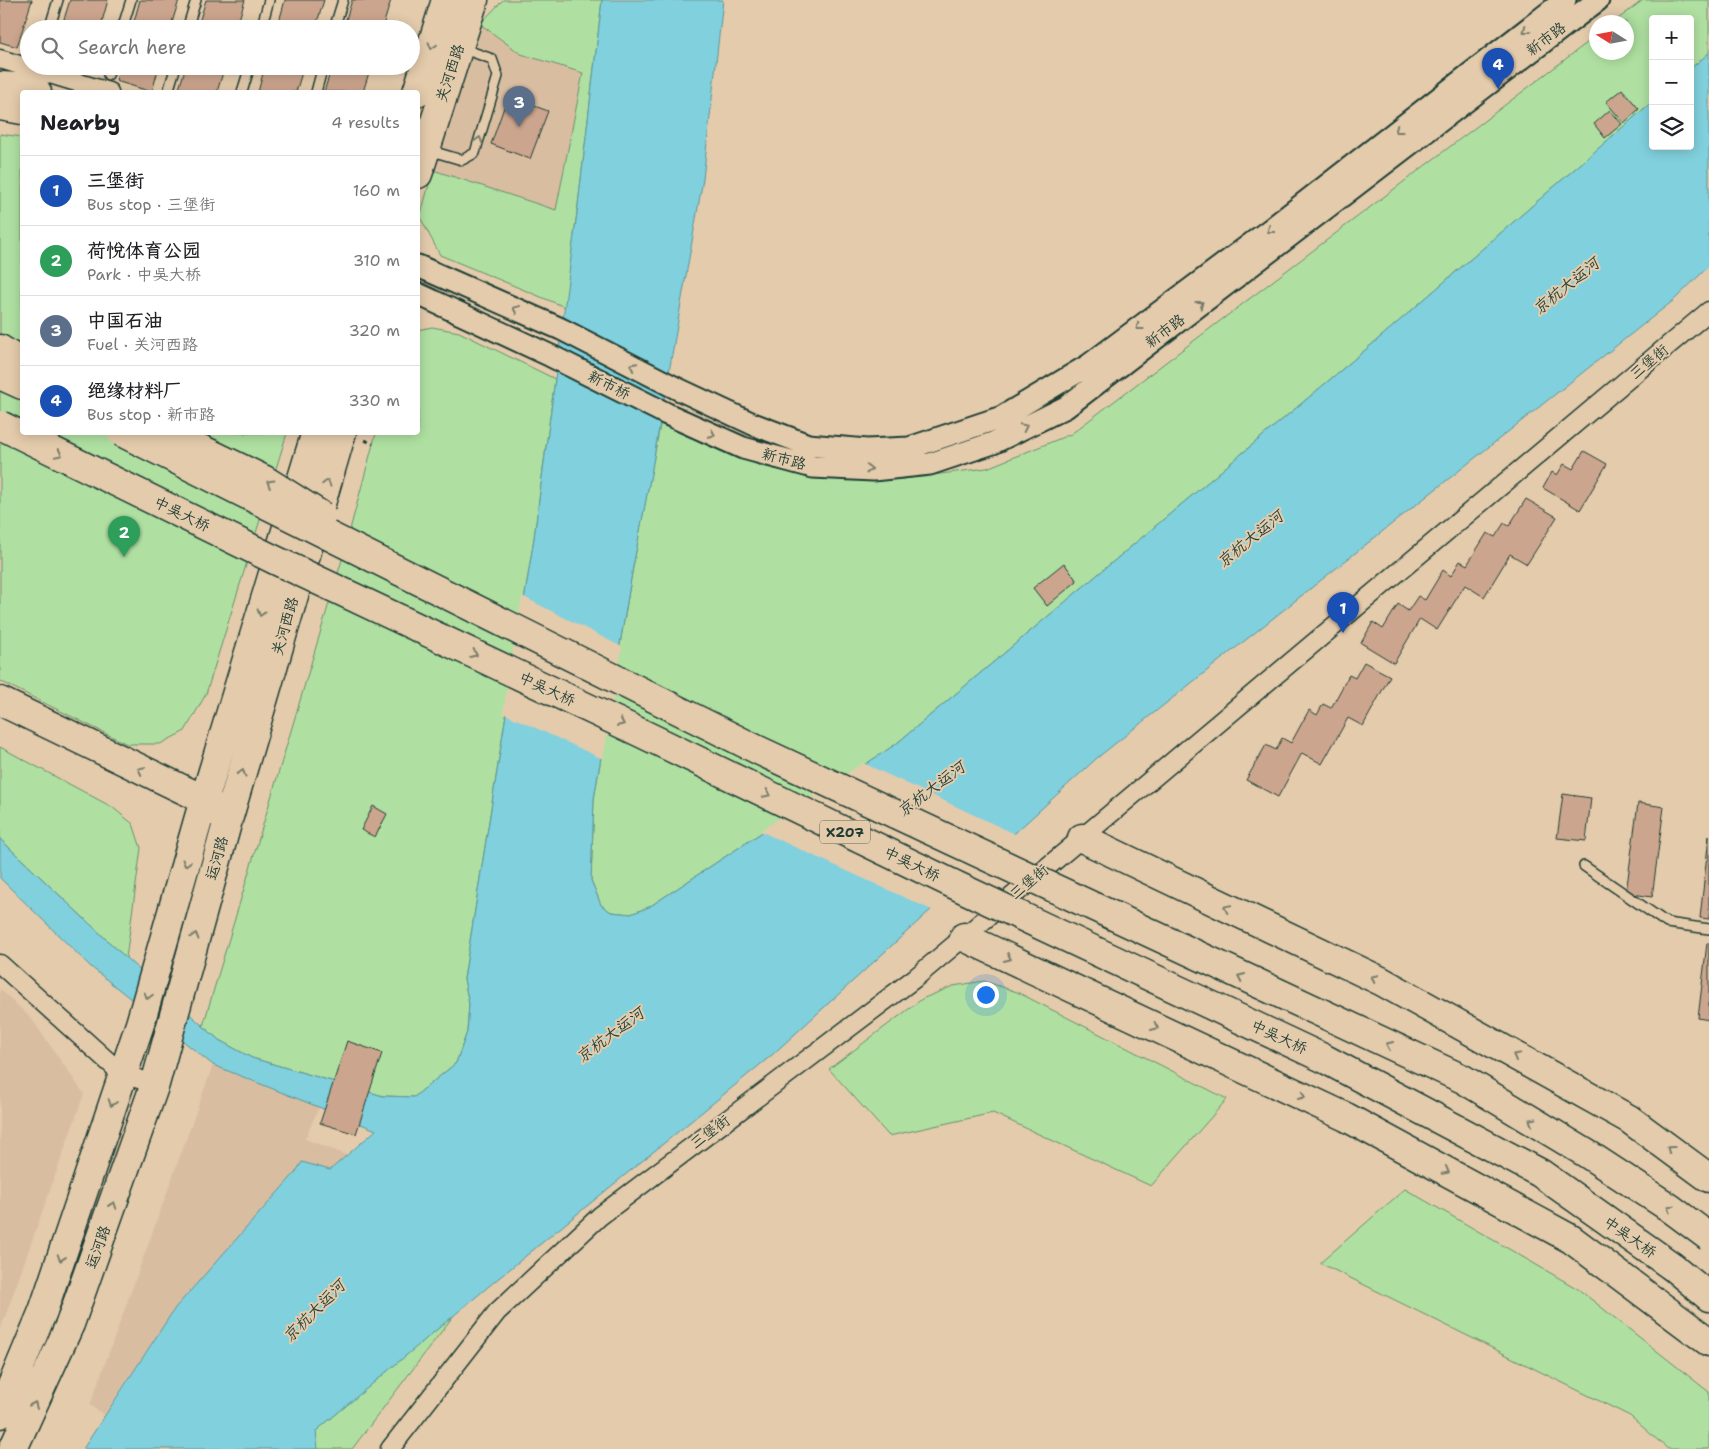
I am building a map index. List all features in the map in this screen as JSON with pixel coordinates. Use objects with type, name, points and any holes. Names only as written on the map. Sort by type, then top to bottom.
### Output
[{"type":"main road","name":"关河西路","points":[[421,162],[459,47],[468,3]]},
{"type":"main road","name":"关河西路","points":[[418,90],[468,3]]},
{"type":"main road","points":[[0,86],[29,90]]},
{"type":"main road","points":[[0,106],[20,110]]},
{"type":"main road","points":[[0,349],[20,362]]},
{"type":"main road","points":[[0,374],[20,384]]},
{"type":"main road","name":"中吴大桥","points":[[0,425],[20,435]]},
{"type":"main road","name":"中吴大桥","points":[[20,435],[275,560],[632,729],[971,893],[1323,1058],[1540,1173],[1673,1267],[1709,1297]]},
{"type":"main road","name":"X207","points":[[127,435],[758,750],[1463,1079],[1590,1155],[1670,1208],[1709,1237]]},
{"type":"main road","points":[[172,435],[265,480],[459,602]]},
{"type":"main road","name":"关河西路","points":[[202,808],[315,435]]},
{"type":"main road","name":"关河西路","points":[[228,820],[341,435]]},
{"type":"main road","points":[[0,446],[89,490],[323,597],[440,638]]},
{"type":"main road","points":[[0,701],[202,808]]},
{"type":"main road","points":[[0,722],[228,820]]},
{"type":"main road","name":"运河路","points":[[0,1414],[43,1311],[140,1024],[202,808]]},
{"type":"main road","name":"运河路","points":[[13,1449],[70,1324],[155,1084],[228,820]]},
{"type":"main road","points":[[1082,838],[1381,981],[1628,1119],[1709,1178]]},
{"type":"main road","points":[[964,937],[1346,1117],[1571,1239],[1709,1342]]},
{"type":"street","name":"新市路","points":[[676,388],[753,424],[808,445],[867,450],[909,448],[1002,417],[1088,365],[1271,229],[1564,0]]},
{"type":"street","name":"新市路","points":[[667,414],[743,448],[813,467],[873,470],[930,464],[993,443],[1066,407],[1598,0]]},
{"type":"street","points":[[0,59],[20,62]]},
{"type":"street","points":[[92,75],[109,78]]},
{"type":"street","name":"新市桥","points":[[420,267],[560,329],[676,388]]},
{"type":"street","name":"新市桥","points":[[420,295],[551,356],[667,414]]},
{"type":"street","name":"三堡街","points":[[394,1447],[497,1312],[600,1216],[915,978],[1709,311]]},
{"type":"street","points":[[0,964],[122,1074],[155,1084]]},
{"type":"lane","points":[[52,20],[58,0]]},
{"type":"lane","points":[[125,20],[131,0]]},
{"type":"lane","points":[[190,20],[196,0]]},
{"type":"lane","points":[[264,20],[270,0]]},
{"type":"lane","points":[[337,20],[343,0]]},
{"type":"lane","points":[[421,162],[462,160],[475,153],[498,76],[492,59],[459,47]]},
{"type":"lane","points":[[169,90],[173,75]]},
{"type":"lane","points":[[243,90],[247,75]]},
{"type":"lane","points":[[317,90],[321,75]]},
{"type":"lane","points":[[1584,866],[1667,923],[1709,929]]},
{"type":"path","points":[[366,435],[364,442],[373,444]]},
{"type":"shaded area","points":[[480,24],[521,54],[583,73],[556,211],[433,170]]},
{"type":"shaded area","points":[[0,989],[31,1018],[84,1094],[0,1331]]},
{"type":"shaded area","points":[[213,1065],[319,1107],[305,1139],[347,1155],[330,1171],[302,1162],[296,1173],[175,1308],[104,1415],[90,1405]]},
{"type":"green space","points":[[503,0],[602,0],[565,307],[440,255],[420,217],[433,170],[556,210],[583,73],[521,54],[480,24]]},
{"type":"green space","points":[[1643,0],[1709,0],[1709,53],[1694,66],[1694,15],[1649,15],[1649,104],[1383,335],[896,744],[649,907],[631,914],[611,912],[601,905],[591,880],[594,799],[633,567],[661,420],[760,466],[819,478],[902,479],[987,468],[1071,434],[1589,41],[1589,60],[1634,60],[1634,15],[1623,15]]},
{"type":"green space","points":[[0,134],[20,137],[20,435],[286,435],[206,694],[185,731],[160,744],[127,744],[0,681]]},
{"type":"green space","points":[[432,327],[459,332],[555,379],[534,538],[464,979],[469,1004],[467,1032],[456,1063],[414,1097],[383,1096],[252,1058],[219,1040],[203,1026],[341,563],[375,435],[420,435],[420,330]]},
{"type":"green space","points":[[0,747],[112,807],[133,824],[141,848],[126,958],[0,839]]},
{"type":"green space","points":[[984,981],[1017,992],[1227,1099],[1151,1186],[993,1113],[889,1136],[829,1069],[922,999],[953,986]]},
{"type":"green space","points":[[1405,1189],[1578,1289],[1709,1392],[1709,1449],[1668,1449],[1630,1416],[1320,1263]]},
{"type":"green space","points":[[454,1315],[352,1449],[301,1449],[316,1431]]},
{"type":"water","name":"京杭大运河","points":[[602,0],[723,0],[703,179],[633,567],[594,799],[591,880],[601,905],[611,912],[631,914],[649,907],[896,744],[1383,335],[1649,104],[1649,150],[1694,150],[1694,66],[1709,53],[1709,266],[1674,300],[1097,758],[772,1055],[489,1286],[316,1431],[318,1449],[83,1449],[175,1308],[295,1173],[302,1162],[330,1170],[376,1130],[213,1065],[91,967],[0,878],[0,839],[126,958],[219,1040],[252,1058],[383,1096],[414,1097],[456,1063],[467,1032],[469,1004],[464,979],[534,538],[578,205]]},
{"type":"pier","points":[[522,596],[622,647],[603,759],[503,713]]},
{"type":"pier","points":[[863,763],[1017,835],[934,911],[760,831]]},
{"type":"building","points":[[0,0],[32,0],[26,20],[20,20],[20,38],[17,47],[0,42]]},
{"type":"building","points":[[70,0],[108,0],[102,20],[64,20]]},
{"type":"building","points":[[140,0],[179,0],[173,20],[134,20]]},
{"type":"building","points":[[206,0],[245,0],[239,20],[200,20]]},
{"type":"building","points":[[285,0],[324,0],[318,20],[279,20]]},
{"type":"building","points":[[352,0],[391,0],[385,20],[346,20]]},
{"type":"building","points":[[118,75],[157,75],[153,90],[145,90],[116,81]]},
{"type":"building","points":[[183,75],[222,75],[218,90],[179,90]]},
{"type":"building","points":[[263,75],[301,75],[297,90],[259,90]]},
{"type":"building","points":[[329,75],[368,75],[364,90],[325,90]]},
{"type":"building","points":[[1622,89],[1639,109],[1624,123],[1606,102]]},
{"type":"building","points":[[508,96],[548,111],[530,159],[491,144]]},
{"type":"building","points":[[1610,110],[1622,124],[1605,138],[1594,124]]},
{"type":"building","points":[[1584,451],[1607,464],[1580,510],[1543,488],[1552,472],[1557,475],[1564,464],[1573,469]]},
{"type":"building","points":[[1526,499],[1557,517],[1527,564],[1510,554],[1484,597],[1465,585],[1437,630],[1420,619],[1394,663],[1361,643],[1373,622],[1383,629],[1398,604],[1408,611],[1418,596],[1425,600],[1443,570],[1451,576],[1460,561],[1467,565],[1487,533],[1495,537],[1504,523],[1509,526]]},
{"type":"building","points":[[1064,563],[1077,581],[1047,606],[1033,588]]},
{"type":"building","points":[[1364,662],[1390,676],[1363,726],[1348,718],[1322,764],[1302,753],[1278,797],[1246,780],[1266,745],[1276,750],[1282,738],[1291,743],[1309,710],[1317,715],[1323,704],[1331,708],[1349,675],[1355,678]]},
{"type":"building","points":[[1563,794],[1591,798],[1586,841],[1557,838]]},
{"type":"building","points":[[1638,803],[1664,807],[1652,897],[1626,893]]},
{"type":"building","points":[[373,806],[387,814],[375,837],[361,830]]},
{"type":"building","points":[[1709,836],[1709,919],[1700,918]]},
{"type":"building","points":[[1707,943],[1709,943],[1709,1020],[1698,1018]]},
{"type":"building","points":[[347,1041],[382,1053],[356,1134],[320,1123]]},
{"type":"place","name":"绝缘材料厂","points":[[1498,89]]},
{"type":"place","name":"中国石油","points":[[519,127]]},
{"type":"place","name":"荷悦体育公园","points":[[124,557]]},
{"type":"place","name":"三堡街","points":[[1343,633]]}]
